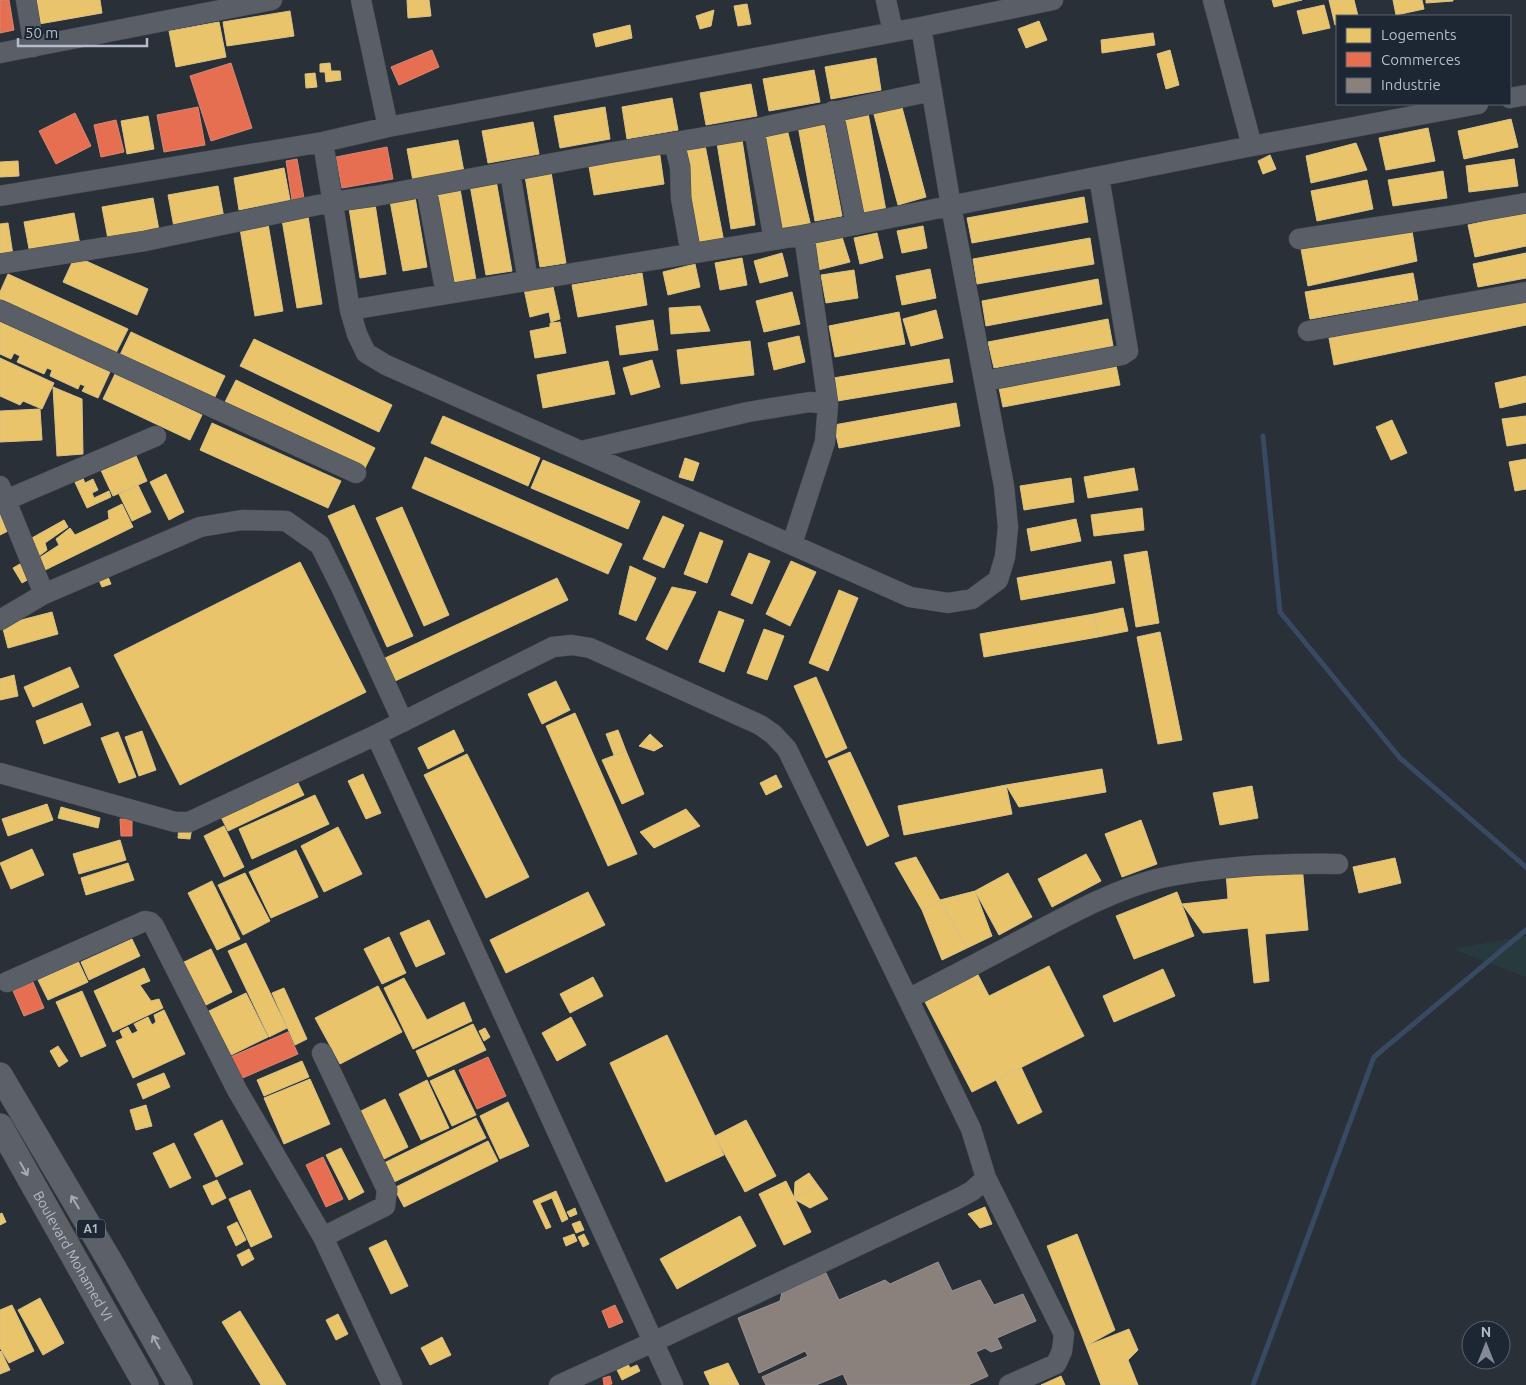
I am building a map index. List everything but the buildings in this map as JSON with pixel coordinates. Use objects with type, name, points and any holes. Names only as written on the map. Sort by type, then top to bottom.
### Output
[{"type":"main road","name":"Boulevard Mohamed VI","points":[[0,1075],[116,1271],[180,1385]]},
{"type":"main road","name":"Boulevard Mohamed VI","points":[[0,1126],[146,1385]]},
{"type":"street","points":[[26,0],[34,47]]},
{"type":"street","points":[[0,53],[34,47],[186,8],[272,0]]},
{"type":"street","points":[[361,0],[388,127]]},
{"type":"street","points":[[886,0],[893,32]]},
{"type":"street","points":[[0,196],[323,142],[388,127],[1053,0]]},
{"type":"street","points":[[1213,0],[1252,146]]},
{"type":"street","points":[[323,142],[350,310],[357,334],[366,353],[386,365],[910,597],[948,603],[972,599],[998,580],[1005,557],[1008,527],[1004,486],[951,206],[921,26]]},
{"type":"street","points":[[0,264],[145,242],[332,202],[754,129],[932,91]]},
{"type":"street","points":[[1511,98],[1526,95]]},
{"type":"street","points":[[350,310],[804,235],[1252,146],[1473,105]]},
{"type":"street","points":[[833,111],[856,225]]},
{"type":"street","points":[[754,129],[774,240]]},
{"type":"street","points":[[674,142],[680,167],[681,198],[691,254]]},
{"type":"street","points":[[510,172],[528,280]]},
{"type":"street","points":[[985,381],[1122,355],[1128,351],[1099,177]]},
{"type":"street","points":[[426,187],[446,294]]},
{"type":"street","points":[[1299,239],[1526,203]]},
{"type":"street","points":[[792,544],[825,442],[828,404],[804,235]]},
{"type":"street","points":[[1308,331],[1526,292]]},
{"type":"street","points":[[0,310],[356,473]]},
{"type":"street","points":[[582,451],[748,412],[810,402],[828,404]]},
{"type":"street","points":[[44,594],[3,493],[156,436]]},
{"type":"street","points":[[0,620],[44,594],[200,526],[242,520],[286,521],[320,545],[403,722]]},
{"type":"street","points":[[0,773],[175,822],[189,822],[376,735],[553,647],[572,645],[590,648],[760,725],[773,734],[787,749],[971,1129],[986,1178],[1064,1334],[1062,1351],[1056,1364],[1009,1385]]},
{"type":"street","points":[[376,735],[673,1385]]},
{"type":"street","points":[[908,999],[1078,910],[1109,896],[1156,880],[1199,871],[1241,867],[1305,863],[1338,864]]},
{"type":"street","points":[[7,982],[145,921],[150,922],[154,926],[237,1090],[323,1237],[392,1385]]},
{"type":"street","points":[[322,1052],[387,1190],[385,1206],[323,1237]]},
{"type":"street","points":[[559,1385],[972,1191],[986,1178]]},
{"type":"green space","points":[[1526,936],[1526,977],[1452,949]]},
{"type":"waterway","points":[[1263,436],[1280,612],[1400,758],[1526,867]]},
{"type":"waterway","points":[[1253,1385],[1374,1057],[1526,930]]}]
